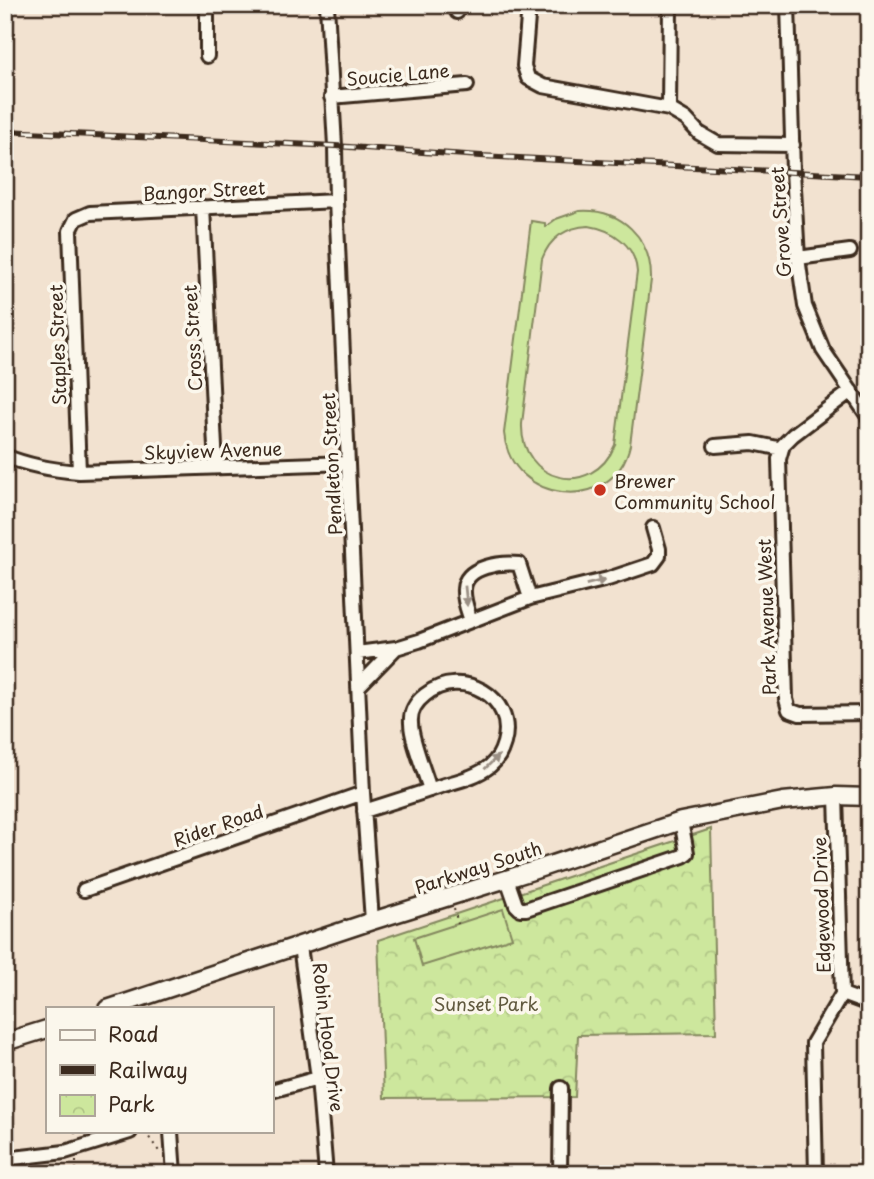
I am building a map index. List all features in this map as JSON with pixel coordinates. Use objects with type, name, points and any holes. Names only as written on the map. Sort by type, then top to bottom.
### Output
[{"type":"main road","name":"Parkway South","points":[[113,1007],[681,821],[783,801],[836,796],[869,797]]},
{"type":"main road","points":[[5,1042],[46,1029]]},
{"type":"street","points":[[207,5],[207,56]]},
{"type":"street","name":"Pendleton Street","points":[[327,5],[356,653],[372,921]]},
{"type":"street","points":[[529,5],[524,66],[528,78],[543,86],[669,109],[718,144],[793,145]]},
{"type":"street","points":[[669,109],[670,5]]},
{"type":"street","name":"Grove Street","points":[[788,5],[798,258],[805,306],[823,350],[869,418]]},
{"type":"street","name":"Soucie Lane","points":[[331,97],[467,85]]},
{"type":"street","name":"Bangor Street","points":[[76,219],[90,213],[336,201]]},
{"type":"street","name":"Cross Street","points":[[203,207],[216,467]]},
{"type":"street","name":"Staples Street","points":[[76,219],[70,231],[79,471]]},
{"type":"street","points":[[798,258],[850,251]]},
{"type":"street","points":[[715,446],[753,443],[782,449],[793,435],[851,391]]},
{"type":"street","name":"Park Avenue West","points":[[782,449],[779,459],[786,699],[789,710],[800,714],[869,713]]},
{"type":"street","name":"Skyview Avenue","points":[[5,456],[59,471],[348,463]]},
{"type":"street","points":[[356,653],[396,648],[530,598],[608,579],[653,564],[659,556],[653,528]]},
{"type":"street","points":[[471,621],[464,590],[467,578],[490,566],[519,564],[530,598]]},
{"type":"street","points":[[358,687],[396,648]]},
{"type":"street","points":[[364,811],[430,790],[476,774],[499,757],[507,732],[506,724],[497,705],[482,690],[456,683],[438,687],[419,700],[412,710],[412,732],[430,790]]},
{"type":"street","name":"Rider Road","points":[[84,890],[363,793]]},
{"type":"street","name":"Edgewood Drive","points":[[816,1174],[813,1043],[842,994],[836,796]]},
{"type":"street","points":[[508,879],[516,905],[520,909],[526,909],[683,856],[687,853],[687,846],[681,821]]},
{"type":"street","name":"Robin Hood Drive","points":[[300,946],[318,1078],[326,1174]]},
{"type":"street","points":[[842,994],[869,1004]]},
{"type":"street","points":[[273,1090],[318,1078]]},
{"type":"street","points":[[555,1174],[560,1174],[561,1088]]},
{"type":"street","points":[[5,1159],[65,1152],[124,1134]]},
{"type":"street","points":[[171,1134],[174,1174]]},
{"type":"path","points":[[453,908],[458,924]]},
{"type":"green space","points":[[579,211],[594,211],[621,220],[640,239],[650,265],[651,280],[630,445],[620,468],[604,483],[585,491],[563,492],[542,487],[524,475],[510,457],[504,433],[531,221],[545,223],[545,227],[556,219]],"holes":[[[589,226],[622,240],[632,254],[637,272],[615,445],[604,462],[590,473],[575,478],[559,477],[544,471],[532,459],[524,444],[522,424],[542,259],[549,245],[566,231]]]},
{"type":"green space","name":"Sunset Park","points":[[711,829],[716,1033],[578,1035],[575,1097],[384,1098],[378,940]]},
{"type":"green space","points":[[503,909],[512,938],[422,966],[414,938]]},
{"type":"railway","points":[[5,131],[335,146],[869,176]]},
{"type":"place","name":"Brewer Community School","points":[[600,490]]}]
